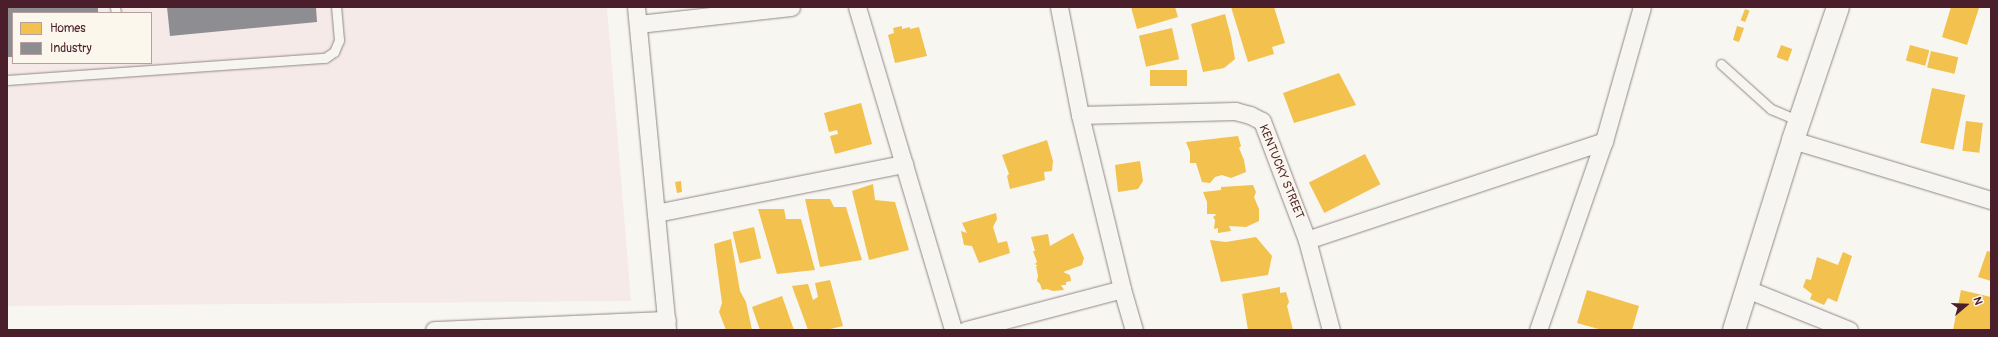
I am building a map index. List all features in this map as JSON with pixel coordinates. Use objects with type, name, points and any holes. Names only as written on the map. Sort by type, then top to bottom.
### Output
[{"type":"street","points":[[434,330],[667,325],[636,7]]},
{"type":"street","points":[[638,24],[752,9],[791,7]]},
{"type":"street","points":[[857,7],[953,330]]},
{"type":"street","points":[[1059,7],[1080,115],[1122,289],[1134,330]]},
{"type":"street","points":[[1538,330],[1604,141],[1642,7]]},
{"type":"street","points":[[1734,330],[1796,130],[1838,7]]},
{"type":"street","name":"KENTUCKY STREET","points":[[1080,115],[1236,111],[1250,115],[1262,121],[1307,240],[1331,330]]},
{"type":"street","points":[[1796,130],[1991,200]]},
{"type":"street","points":[[1307,240],[1604,141]]},
{"type":"street","points":[[656,213],[904,164]]},
{"type":"street","points":[[966,330],[1122,289]]},
{"type":"street","points":[[1747,289],[1849,330]]},
{"type":"lane","points":[[7,80],[120,67],[325,58],[334,52],[339,40],[336,7]]},
{"type":"lane","points":[[1721,64],[1796,130]]},
{"type":"shaded area","points":[[7,7],[607,7],[631,301],[7,306]]},
{"type":"building: Homes","points":[[1131,7],[1175,7],[1178,17],[1137,29]]},
{"type":"building: Homes","points":[[1231,7],[1274,7],[1285,43],[1272,47],[1274,54],[1248,62]]},
{"type":"building: Homes","points":[[1951,7],[1979,8],[1967,45],[1942,37]]},
{"type":"building: Homes","points":[[1745,9],[1750,11],[1745,22],[1741,20]]},
{"type":"building: Homes","points":[[1225,14],[1235,59],[1224,68],[1203,72],[1191,24]]},
{"type":"building: Homes","points":[[902,26],[902,29],[919,27],[927,56],[895,63],[888,35],[894,33],[893,28]]},
{"type":"building: Homes","points":[[1737,26],[1744,28],[1739,42],[1733,40]]},
{"type":"building: Homes","points":[[1172,28],[1179,59],[1146,67],[1139,36]]},
{"type":"building: Homes","points":[[1781,45],[1792,49],[1788,61],[1777,57]]},
{"type":"building: Homes","points":[[1910,45],[1929,50],[1925,66],[1906,60]]},
{"type":"building: Homes","points":[[1931,51],[1958,57],[1954,74],[1927,68]]},
{"type":"building: Homes","points":[[1150,70],[1187,70],[1187,86],[1150,86]]},
{"type":"building: Homes","points":[[1339,73],[1356,105],[1294,123],[1283,93]]},
{"type":"building: Homes","points":[[1932,88],[1965,95],[1954,150],[1920,143]]},
{"type":"building: Homes","points":[[861,103],[872,144],[835,154],[830,136],[838,134],[837,130],[829,132],[824,113]]},
{"type":"building: Homes","points":[[1966,121],[1983,123],[1979,153],[1962,151]]},
{"type":"building: Homes","points":[[1238,136],[1241,146],[1239,148],[1244,160],[1246,172],[1231,178],[1222,175],[1215,177],[1210,183],[1202,182],[1196,163],[1190,163],[1190,152],[1186,142]]},
{"type":"building: Homes","points":[[1047,140],[1053,161],[1052,171],[1044,172],[1045,180],[1010,189],[1007,176],[1009,174],[1002,155]]},
{"type":"building: Homes","points":[[1365,154],[1380,184],[1324,213],[1309,183]]},
{"type":"building: Homes","points":[[1140,161],[1143,181],[1138,189],[1118,192],[1115,165]]},
{"type":"building: Homes","points":[[681,181],[682,192],[677,193],[675,182]]},
{"type":"building: Homes","points":[[873,184],[875,200],[895,202],[909,250],[869,260],[852,191]]},
{"type":"building: Homes","points":[[1253,185],[1256,192],[1254,197],[1259,209],[1259,221],[1246,227],[1229,226],[1231,231],[1218,233],[1218,228],[1214,229],[1215,220],[1213,217],[1216,215],[1207,214],[1207,202],[1203,192],[1221,190],[1221,187]]},
{"type":"building: Homes","points":[[805,199],[830,199],[834,207],[846,207],[862,260],[820,267]]},
{"type":"building: Homes","points":[[758,209],[784,209],[786,219],[801,219],[815,270],[777,274]]},
{"type":"building: Homes","points":[[996,213],[997,219],[993,227],[998,243],[1007,241],[1010,253],[979,263],[972,246],[964,245],[961,231],[967,233],[962,223]]},
{"type":"building: Homes","points":[[754,227],[761,258],[740,263],[733,232]]},
{"type":"building: Homes","points":[[1073,233],[1084,258],[1082,265],[1063,272],[1070,275],[1071,281],[1066,282],[1066,285],[1061,285],[1064,290],[1042,290],[1037,281],[1038,276],[1036,266],[1038,266],[1035,264],[1037,262],[1033,251],[1035,251],[1031,237],[1048,234],[1050,246]]},
{"type":"building: Homes","points":[[1256,237],[1272,256],[1268,275],[1221,282],[1210,240],[1226,242]]},
{"type":"building: Homes","points":[[731,239],[740,291],[746,302],[752,330],[726,330],[719,312],[722,303],[714,244]]},
{"type":"building: Homes","points":[[1987,251],[1991,252],[1991,281],[1978,277]]},
{"type":"building: Homes","points":[[1843,252],[1852,256],[1837,302],[1828,298],[1824,305],[1810,299],[1812,294],[1803,287],[1806,279],[1811,280],[1817,257],[1838,265]]},
{"type":"building: Homes","points":[[830,280],[843,326],[826,330],[808,330],[792,286],[808,284],[813,300],[818,297],[815,283]]},
{"type":"building: Homes","points":[[1280,287],[1280,293],[1286,292],[1289,302],[1287,306],[1293,330],[1248,330],[1242,294]]},
{"type":"building: Homes","points":[[1587,290],[1639,306],[1632,330],[1602,330],[1577,323]]},
{"type":"building: Homes","points":[[1961,290],[1991,297],[1991,330],[1953,330]]},
{"type":"building: Homes","points":[[782,296],[794,330],[760,330],[752,307]]},
{"type":"building: Industry","points":[[7,7],[98,7],[98,12],[12,12],[12,57],[7,57]]},
{"type":"building: Industry","points":[[167,7],[316,7],[317,22],[170,36]]}]
